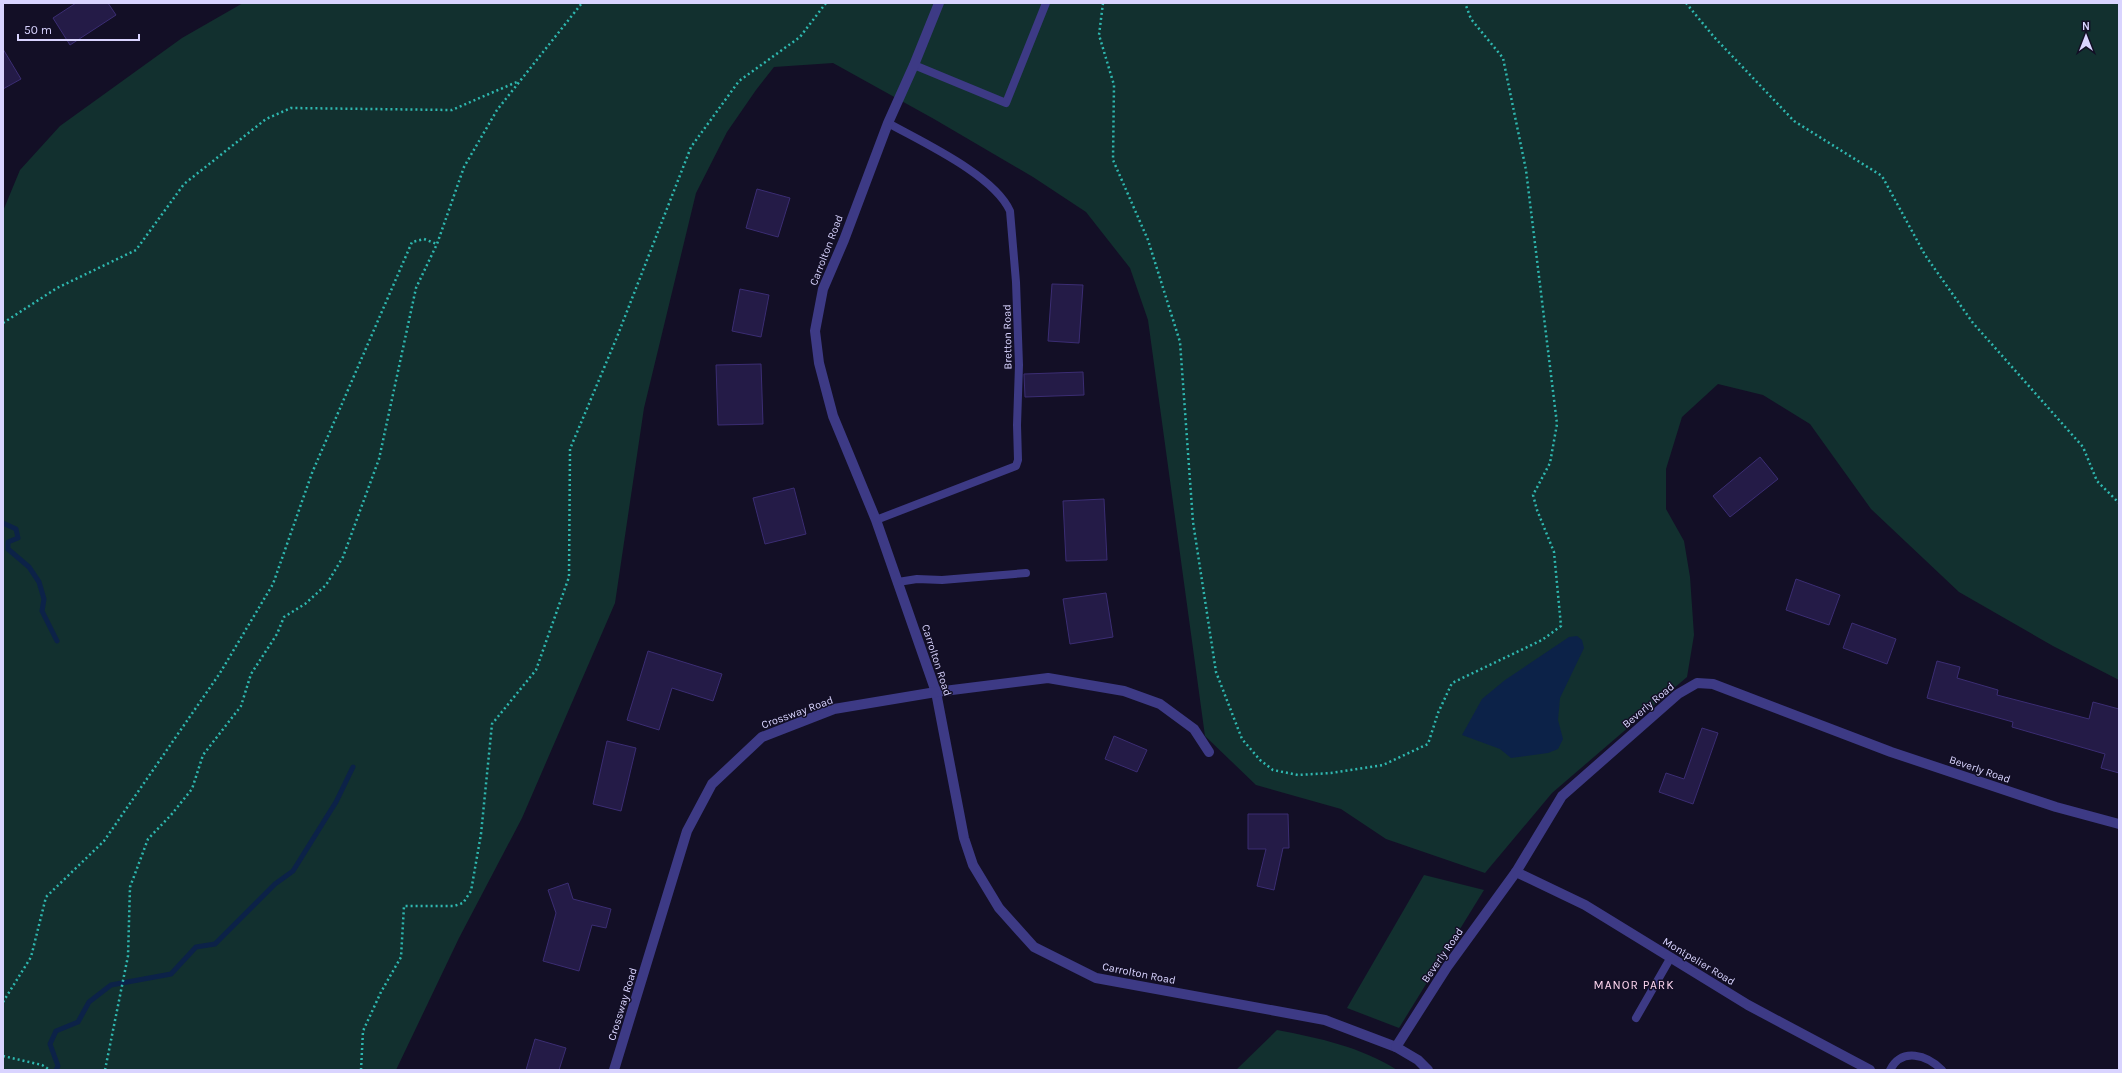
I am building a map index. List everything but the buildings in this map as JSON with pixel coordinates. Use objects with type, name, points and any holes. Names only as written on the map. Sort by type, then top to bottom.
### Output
[{"type":"street","name":"Carrolton Road","points":[[939,3],[914,65],[888,123],[844,240],[823,290],[815,332],[819,363],[833,416],[876,520],[936,692],[964,838],[973,865],[999,908],[1034,947],[1096,978],[1326,1020],[1396,1047],[1418,1060],[1428,1070]]},
{"type":"street","name":"Crossway Road","points":[[614,1070],[686,831],[712,784],[762,737],[834,709],[936,692],[1048,678],[1124,691],[1160,704],[1194,729],[1209,752]]},
{"type":"street","name":"Beverly Road","points":[[1396,1047],[1447,967],[1516,872],[1562,796],[1678,694],[1697,683],[1704,683],[1738,693],[1891,752],[2056,808],[2119,824]]},
{"type":"street","name":"Montpelier Road","points":[[1516,872],[1585,905],[1748,1005],[1870,1070]]},
{"type":"lane","points":[[914,65],[1006,103],[1046,3]]},
{"type":"lane","name":"Bretton Road","points":[[876,520],[1016,466],[1018,460],[1017,297],[1010,211],[1006,201],[986,182],[964,166],[888,123]]},
{"type":"lane","points":[[898,582],[917,579],[942,580],[1026,573]]},
{"type":"lane","points":[[1636,1018],[1670,958]]},
{"type":"lane","points":[[1890,1070],[1903,1056],[1914,1054],[1925,1057],[1942,1070]]},
{"type":"path","points":[[100,1070],[105,1069],[128,956],[130,887],[148,839],[172,815],[192,789],[203,755],[241,706],[251,674],[277,634],[284,617],[304,604],[326,585],[343,557],[379,459],[416,288],[437,244],[464,167],[497,110],[582,3]]},
{"type":"path","points":[[361,1070],[363,1031],[381,992],[402,957],[404,906],[454,906],[463,903],[471,891],[481,834],[492,724],[536,670],[569,577],[570,449],[617,337],[690,148],[739,81],[800,37],[826,3]]},
{"type":"path","points":[[1103,3],[1099,35],[1114,85],[1113,160],[1148,240],[1180,342],[1193,522],[1216,672],[1242,739],[1260,760],[1273,770],[1298,775],[1331,773],[1383,765],[1428,744],[1438,713],[1452,683],[1542,640],[1561,626],[1554,552],[1537,510],[1534,495],[1550,463],[1557,424],[1526,170],[1504,58],[1471,19],[1465,3]]},
{"type":"path","points":[[1686,3],[1714,37],[1794,121],[1882,176],[1924,255],[1973,323],[2083,446],[2097,481],[2119,504]]},
{"type":"path","points":[[3,323],[57,288],[136,250],[184,184],[266,120],[291,108],[452,110],[520,81]]},
{"type":"path","points":[[3,1002],[31,957],[46,897],[104,841],[220,673],[273,584],[312,473],[412,242],[424,239],[437,244]]},
{"type":"path","points":[[3,1056],[46,1067],[50,1070]]},
{"type":"green space","points":[[243,3],[2119,3],[2119,680],[2053,646],[1959,592],[1871,509],[1810,424],[1763,395],[1718,384],[1682,417],[1666,469],[1666,509],[1684,541],[1690,577],[1694,635],[1687,677],[1552,793],[1485,873],[1386,839],[1341,809],[1256,785],[1205,736],[1148,320],[1130,268],[1086,212],[1033,177],[934,119],[833,63],[774,67],[727,132],[696,193],[644,408],[615,603],[522,818],[459,938],[396,1070],[3,1070],[3,211],[20,170],[60,126],[182,38]]},
{"type":"green space","points":[[1424,875],[1484,890],[1399,1028],[1347,1008]]},
{"type":"green space","points":[[1277,1030],[1308,1036],[1354,1049],[1397,1070],[1236,1070]]},
{"type":"water","points":[[1577,636],[1582,640],[1584,648],[1560,698],[1558,720],[1563,739],[1558,749],[1548,753],[1511,758],[1500,749],[1462,735],[1482,699],[1505,680],[1569,637]]},
{"type":"waterway","points":[[3,523],[16,529],[18,538],[8,542],[8,549],[29,567],[39,582],[44,599],[42,611],[57,641]]},
{"type":"waterway","points":[[56,1070],[58,1066],[50,1044],[56,1031],[78,1022],[89,1002],[111,985],[171,974],[196,947],[215,944],[275,884],[293,871],[336,802],[353,767]]},
{"type":"district","name":"MANOR PARK","points":[[1634,985]]}]
